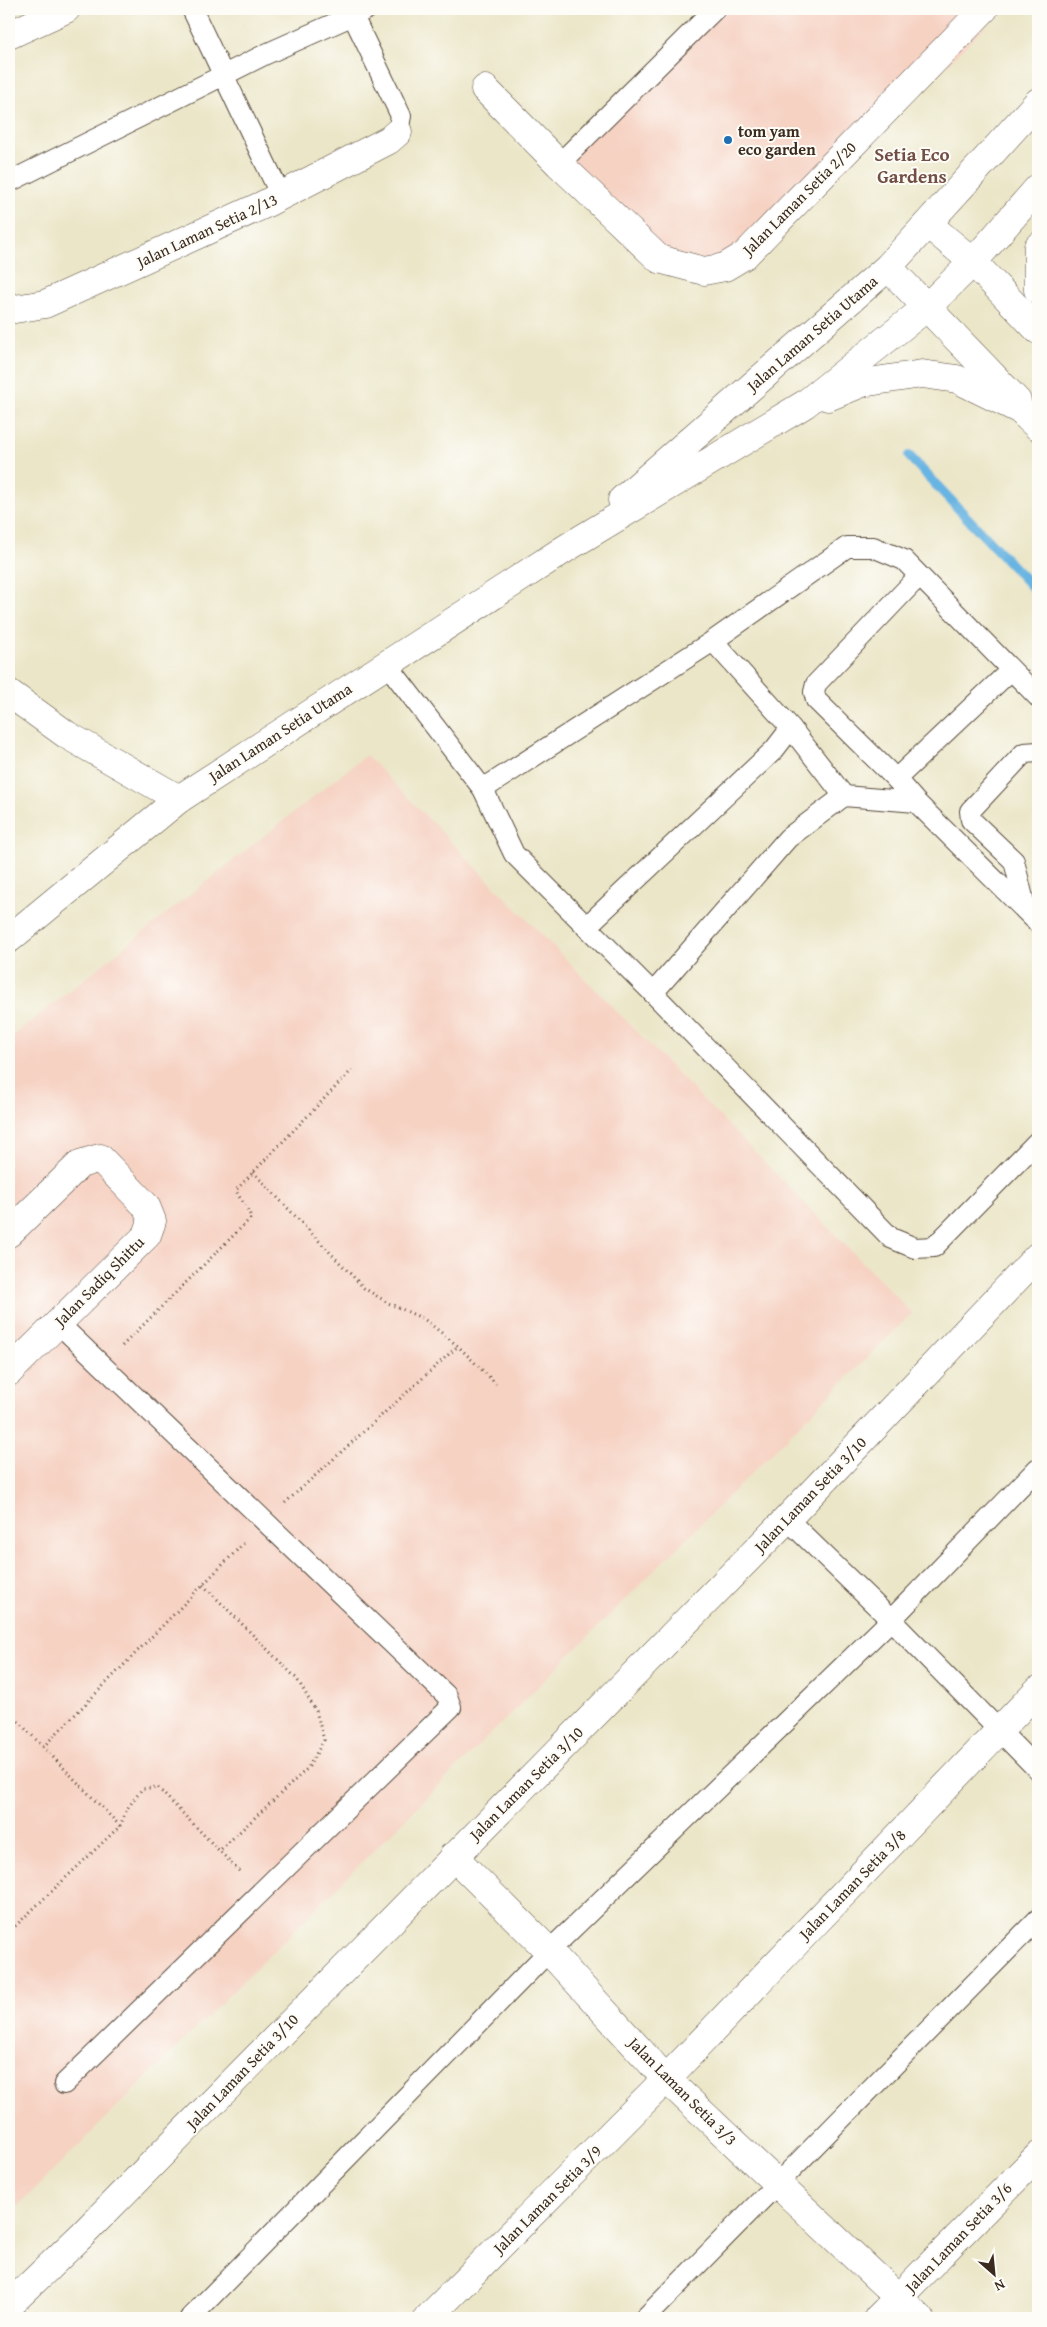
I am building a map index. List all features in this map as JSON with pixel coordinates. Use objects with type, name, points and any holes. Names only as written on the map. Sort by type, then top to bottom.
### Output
[{"type":"street","points":[[9,35],[66,9]]},
{"type":"street","name":"Jalan Laman Setia 2/20","points":[[485,89],[559,164],[659,259],[704,271],[725,268],[745,255],[984,9]]},
{"type":"street","name":"Jalan Laman Setia Utama","points":[[568,547],[888,267],[1038,102]]},
{"type":"street","name":"Jalan Laman Setia 2/13","points":[[9,306],[15,309],[45,304],[282,196],[388,140],[398,132]]},
{"type":"street","name":"Jalan Laman Setia Utama","points":[[9,939],[178,799],[568,547],[805,404],[927,307],[973,262],[1038,188]]},
{"type":"street","points":[[928,224],[973,262],[1038,330]]},
{"type":"street","points":[[1038,247],[1038,290]]},
{"type":"street","points":[[888,267],[1038,423]]},
{"type":"street","points":[[805,404],[835,395],[862,383],[922,374],[957,379],[1020,410],[1038,427]]},
{"type":"street","points":[[9,693],[67,735],[178,799]]},
{"type":"street","name":"Jalan Sadiq Shittu","points":[[9,1372],[147,1235],[152,1221],[146,1206],[100,1158],[80,1164],[10,1229]]},
{"type":"street","name":"Jalan Laman Setia 3/10","points":[[9,2305],[83,2234],[453,1856],[787,1519],[1038,1256]]},
{"type":"street","name":"Jalan Laman Setia 3/8","points":[[666,2079],[1038,1690]]},
{"type":"street","name":"Jalan Laman Setia 3/3","points":[[453,1856],[549,1951],[666,2079],[778,2182],[920,2318]]},
{"type":"street","name":"Jalan Laman Setia 3/9","points":[[428,2318],[666,2079]]},
{"type":"street","name":"Jalan Laman Setia 3/6","points":[[878,2318],[1038,2156]]},
{"type":"lane","points":[[192,9],[282,196]]},
{"type":"lane","points":[[559,164],[715,9]]},
{"type":"lane","points":[[9,182],[266,54],[360,12],[402,116],[398,132]]},
{"type":"lane","points":[[483,789],[713,641],[847,547],[873,546],[904,560],[1038,698]]},
{"type":"lane","points":[[919,576],[816,684],[814,692],[816,700],[1032,916]]},
{"type":"lane","points":[[713,641],[791,728],[844,796]]},
{"type":"lane","points":[[386,663],[483,789],[514,854],[653,993],[891,1238],[915,1248],[934,1247],[1038,1141]]},
{"type":"lane","points":[[896,779],[1011,670]]},
{"type":"lane","points":[[586,927],[774,750],[791,728]]},
{"type":"lane","points":[[1032,916],[1014,861],[972,820],[970,811],[1024,753],[1038,752]]},
{"type":"lane","points":[[653,993],[788,838],[844,796],[916,802]]},
{"type":"lane","points":[[58,1323],[447,1696],[451,1706],[64,2084]]},
{"type":"lane","points":[[190,2318],[549,1951],[891,1620],[1038,1468]]},
{"type":"lane","points":[[787,1519],[891,1620],[1038,1770]]},
{"type":"lane","points":[[645,2318],[1038,1919]]},
{"type":"path","points":[[102,1366],[251,1218],[249,1208],[239,1198],[236,1190],[352,1070]]},
{"type":"path","points":[[253,1172],[364,1288],[388,1303],[424,1319],[458,1346],[496,1384]]},
{"type":"path","points":[[203,1585],[296,1679],[316,1711],[324,1740],[308,1768],[219,1851]]},
{"type":"path","points":[[9,1718],[17,1720],[120,1826]]},
{"type":"path","points":[[9,1932],[120,1826],[127,1809],[142,1789],[157,1787],[261,1893]]},
{"type":"shaded area","points":[[706,9],[1002,9],[752,264],[728,281],[701,286],[651,269],[547,172]]},
{"type":"shaded area","points":[[366,755],[912,1313],[9,2215],[9,1039]]},
{"type":"waterway","points":[[909,456],[1038,593]]},
{"type":"place","name":"tom yam eco garden","points":[[728,140]]},
{"type":"district","name":"Setia Eco Gardens","points":[[912,165]]}]
